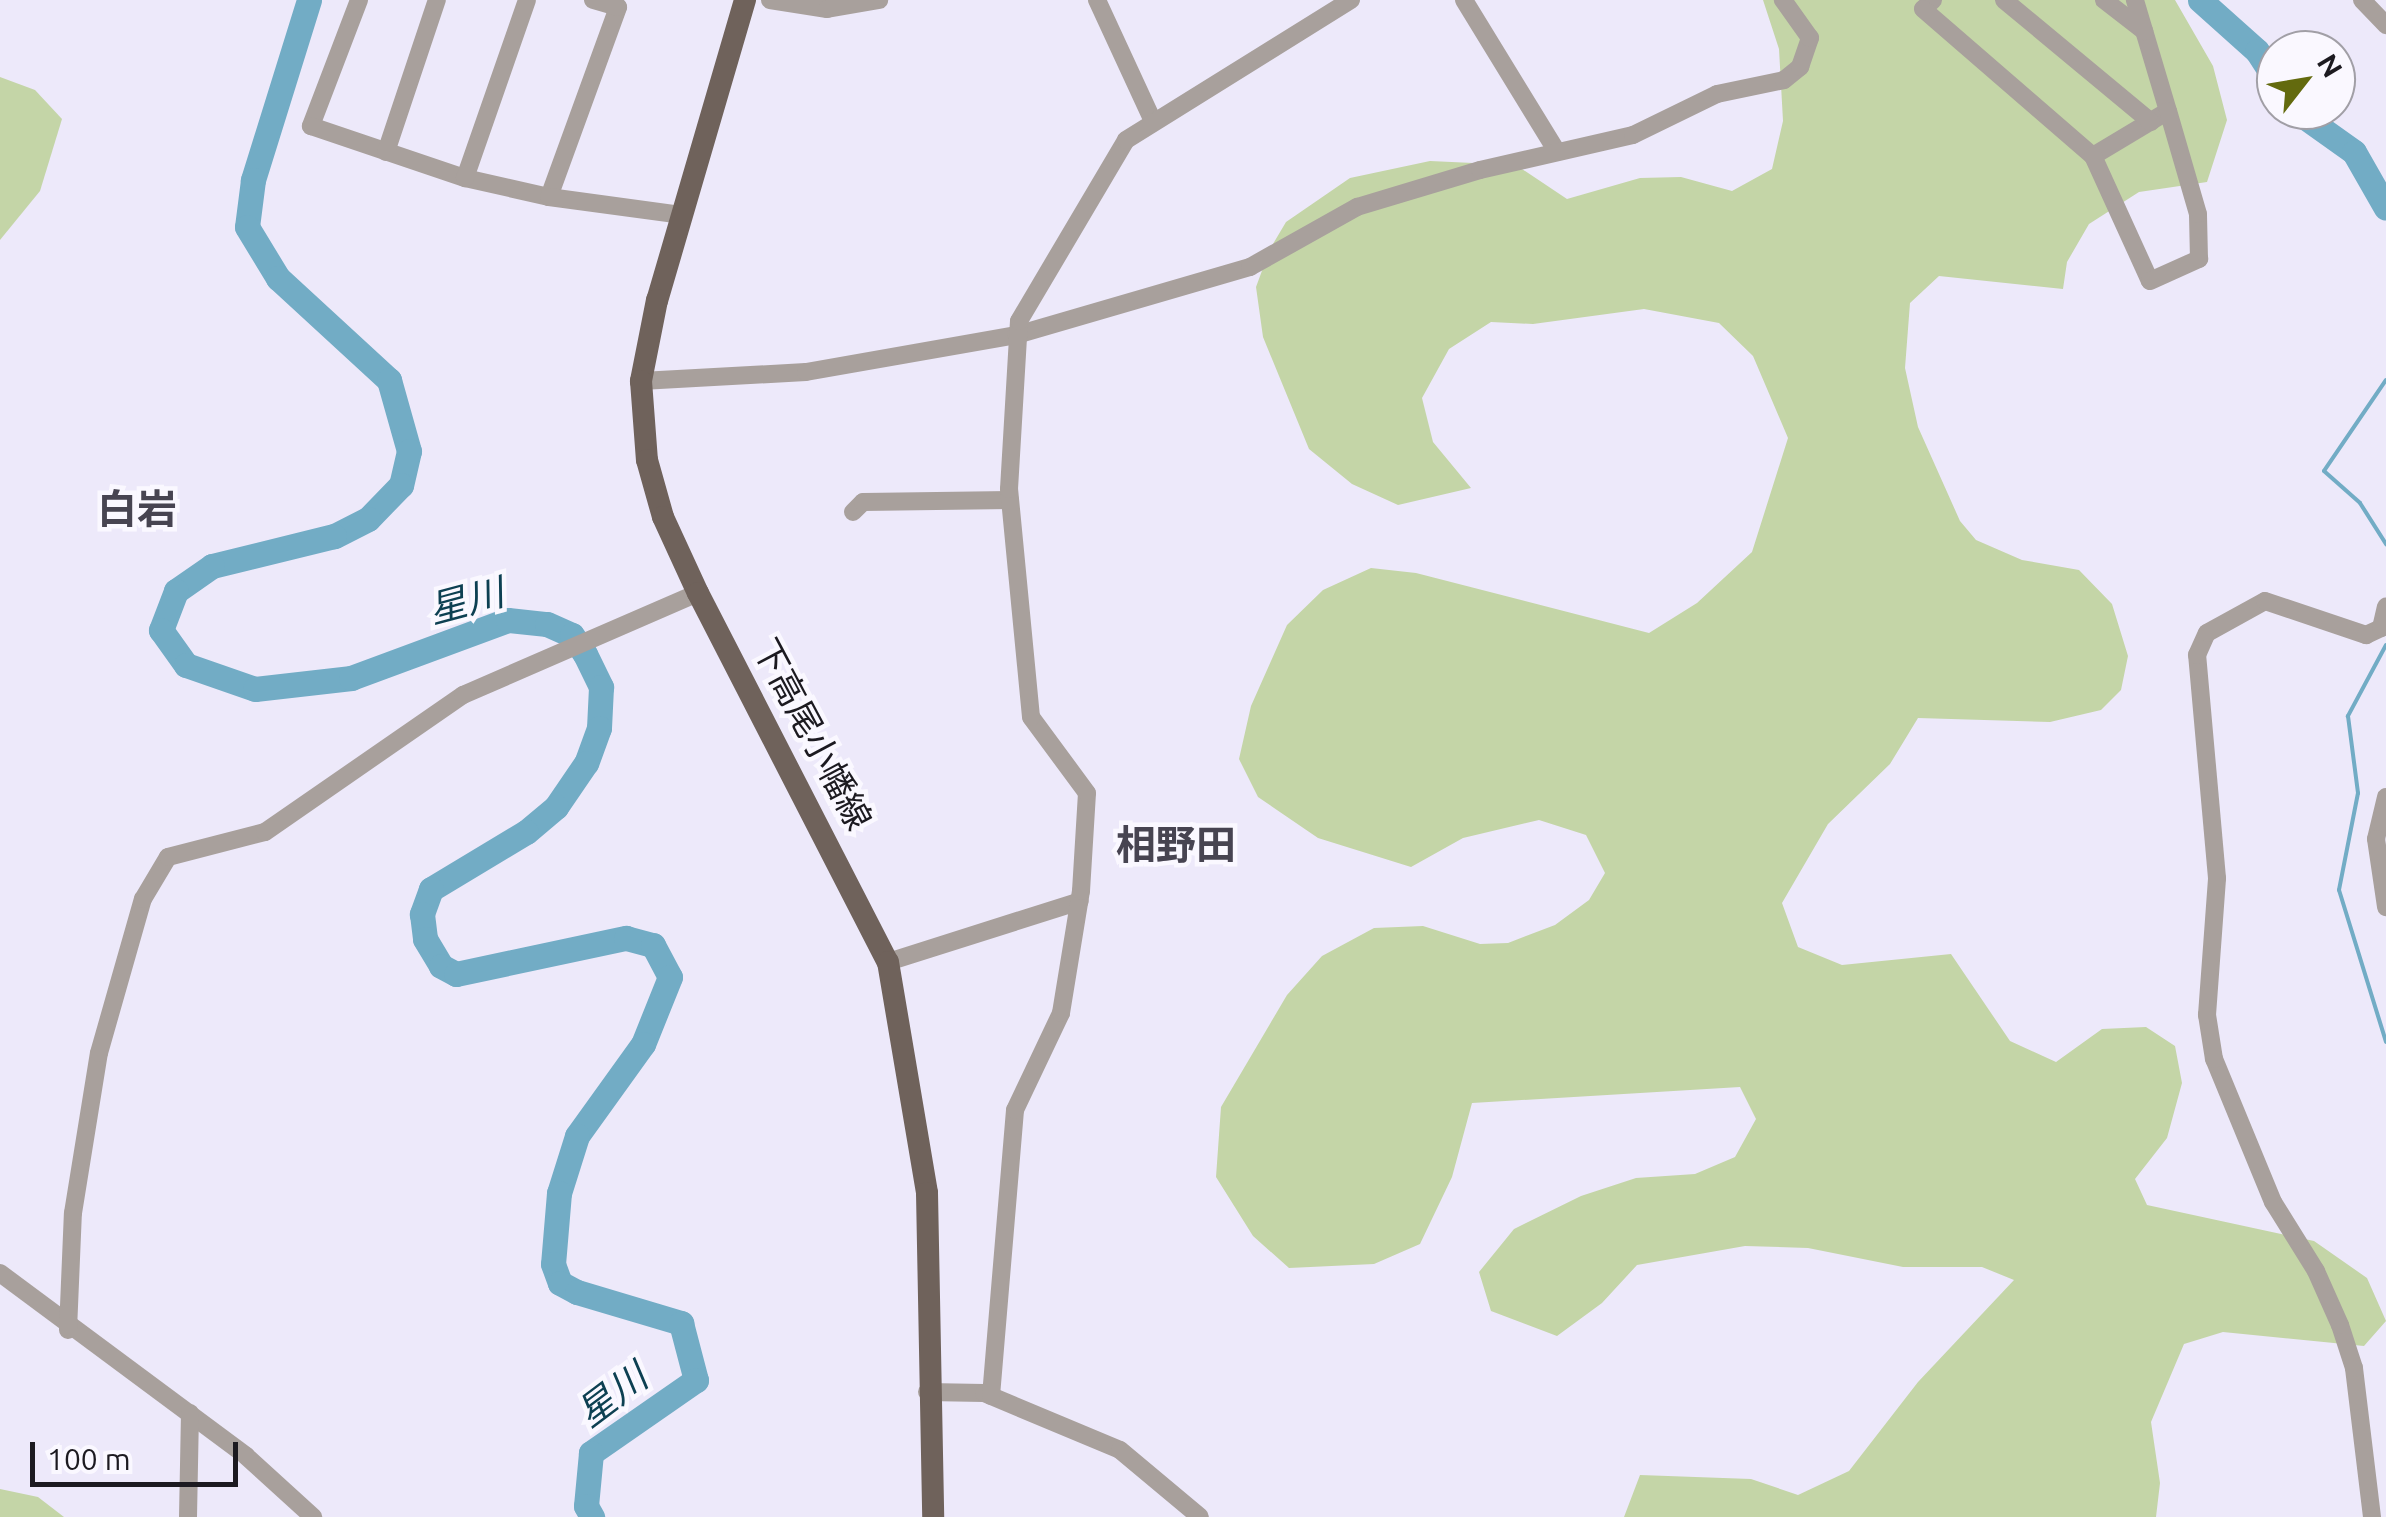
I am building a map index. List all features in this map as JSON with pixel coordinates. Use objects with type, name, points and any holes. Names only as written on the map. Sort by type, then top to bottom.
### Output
[{"type":"main road","name":"下高尾小幡線","points":[[745,0],[682,215],[641,381],[647,460],[663,517],[698,593],[888,962],[927,1192],[927,1392],[932,1517]]},
{"type":"street","points":[[359,0],[311,126],[465,178],[549,197],[682,215]]},
{"type":"street","points":[[386,152],[438,0]]},
{"type":"street","points":[[465,178],[527,0]]},
{"type":"street","points":[[549,197],[618,7],[592,0]]},
{"type":"street","points":[[770,0],[827,9],[879,0]]},
{"type":"street","points":[[1097,0],[1153,122]]},
{"type":"street","points":[[992,1396],[1015,1110],[1061,1013],[1080,901],[1088,793],[1032,718],[1010,500],[1016,335],[1126,140],[1352,0]]},
{"type":"street","points":[[1464,0],[1557,152]]},
{"type":"street","points":[[641,381],[806,372],[1016,335],[1250,267],[1332,219],[1398,193],[1633,135],[1717,94],[1784,80],[1800,67],[1810,38],[1783,0]]},
{"type":"street","points":[[1933,0],[1923,10],[2093,156],[2150,281],[2199,260],[2198,214],[2134,0]]},
{"type":"street","points":[[2004,0],[2151,122]]},
{"type":"street","points":[[2104,0],[2144,32]]},
{"type":"street","points":[[2362,0],[2386,25]]},
{"type":"street","points":[[2093,156],[2168,112]]},
{"type":"street","points":[[854,512],[863,502],[1010,500]]},
{"type":"street","points":[[68,1330],[85,1118],[98,1053],[154,876],[187,847],[265,832],[463,695],[562,651],[626,628],[698,593]]},
{"type":"street","points":[[2372,1517],[2354,1368],[2340,1325],[2316,1271],[2266,1187],[2214,1059],[2207,1015],[2217,878],[2198,655],[2207,633],[2264,601],[2366,635],[2381,628],[2386,607]]},
{"type":"street","points":[[2386,797],[2376,839],[2386,908]]},
{"type":"street","points":[[888,962],[1080,901]]},
{"type":"street","points":[[0,1274],[7,1294],[68,1330],[190,1413],[313,1517]]},
{"type":"street","points":[[927,1392],[992,1396],[1135,1458],[1200,1517]]},
{"type":"street","points":[[188,1517],[190,1413]]},
{"type":"green space","points":[[1763,0],[2175,0],[2213,66],[2227,120],[2207,182],[2139,192],[2089,224],[2067,262],[2063,289],[1939,276],[1910,303],[1905,368],[1918,427],[1960,521],[1976,540],[2022,560],[2079,570],[2112,604],[2128,656],[2121,690],[2101,710],[2050,722],[1918,718],[1890,764],[1828,824],[1782,903],[1798,947],[1842,965],[1951,954],[2010,1041],[2056,1062],[2102,1029],[2146,1027],[2175,1046],[2182,1083],[2167,1138],[2135,1179],[2147,1205],[2314,1241],[2367,1278],[2386,1321],[2364,1346],[2223,1332],[2184,1344],[2151,1422],[2160,1483],[2156,1517],[1624,1517],[1640,1475],[1751,1479],[1798,1495],[1849,1471],[1918,1382],[2014,1280],[1982,1267],[1903,1267],[1808,1248],[1745,1246],[1637,1265],[1602,1303],[1557,1336],[1491,1311],[1479,1272],[1514,1229],[1581,1196],[1636,1178],[1695,1174],[1735,1157],[1756,1119],[1740,1087],[1472,1103],[1452,1177],[1420,1244],[1374,1264],[1289,1268],[1253,1236],[1216,1177],[1221,1107],[1287,995],[1322,956],[1374,928],[1423,926],[1480,944],[1508,943],[1555,925],[1589,900],[1605,873],[1586,835],[1539,820],[1463,838],[1411,867],[1318,838],[1258,797],[1239,759],[1251,706],[1287,625],[1323,590],[1371,568],[1416,573],[1649,633],[1697,603],[1752,552],[1788,438],[1753,356],[1719,323],[1644,309],[1533,324],[1491,322],[1449,349],[1422,398],[1433,442],[1471,488],[1398,505],[1352,484],[1309,449],[1263,337],[1256,287],[1270,249],[1286,222],[1350,178],[1430,161],[1516,165],[1567,199],[1640,178],[1681,177],[1732,191],[1772,169],[1783,121],[1779,49]]},
{"type":"green space","points":[[0,77],[35,90],[62,119],[40,191],[0,240]]},
{"type":"green space","points":[[0,1489],[38,1497],[64,1517],[0,1517]]},
{"type":"waterway","name":"星川","points":[[309,0],[253,180],[247,227],[278,278],[389,380],[409,451],[401,485],[368,519],[334,536],[212,566],[176,591],[161,630],[186,665],[255,689],[351,678],[508,620],[547,624],[572,635],[585,654],[601,687],[599,728],[586,763],[556,807],[526,832],[431,889],[422,914],[425,939],[441,966],[456,974],[626,938],[653,945],[670,977],[643,1044],[577,1136],[559,1193],[553,1264],[560,1283],[577,1292],[681,1323],[696,1380],[591,1453],[586,1506],[592,1517]]},
{"type":"waterway","points":[[2200,0],[2256,50]]},
{"type":"waterway","points":[[2323,130],[2354,152],[2386,208]]},
{"type":"waterway","points":[[2386,380],[2324,471],[2360,503],[2386,544]]},
{"type":"waterway","points":[[2386,645],[2348,716],[2358,793],[2339,890],[2386,1042]]},
{"type":"district","name":"白岩","points":[[137,509]]},
{"type":"district","name":"相野田","points":[[1176,845]]}]
